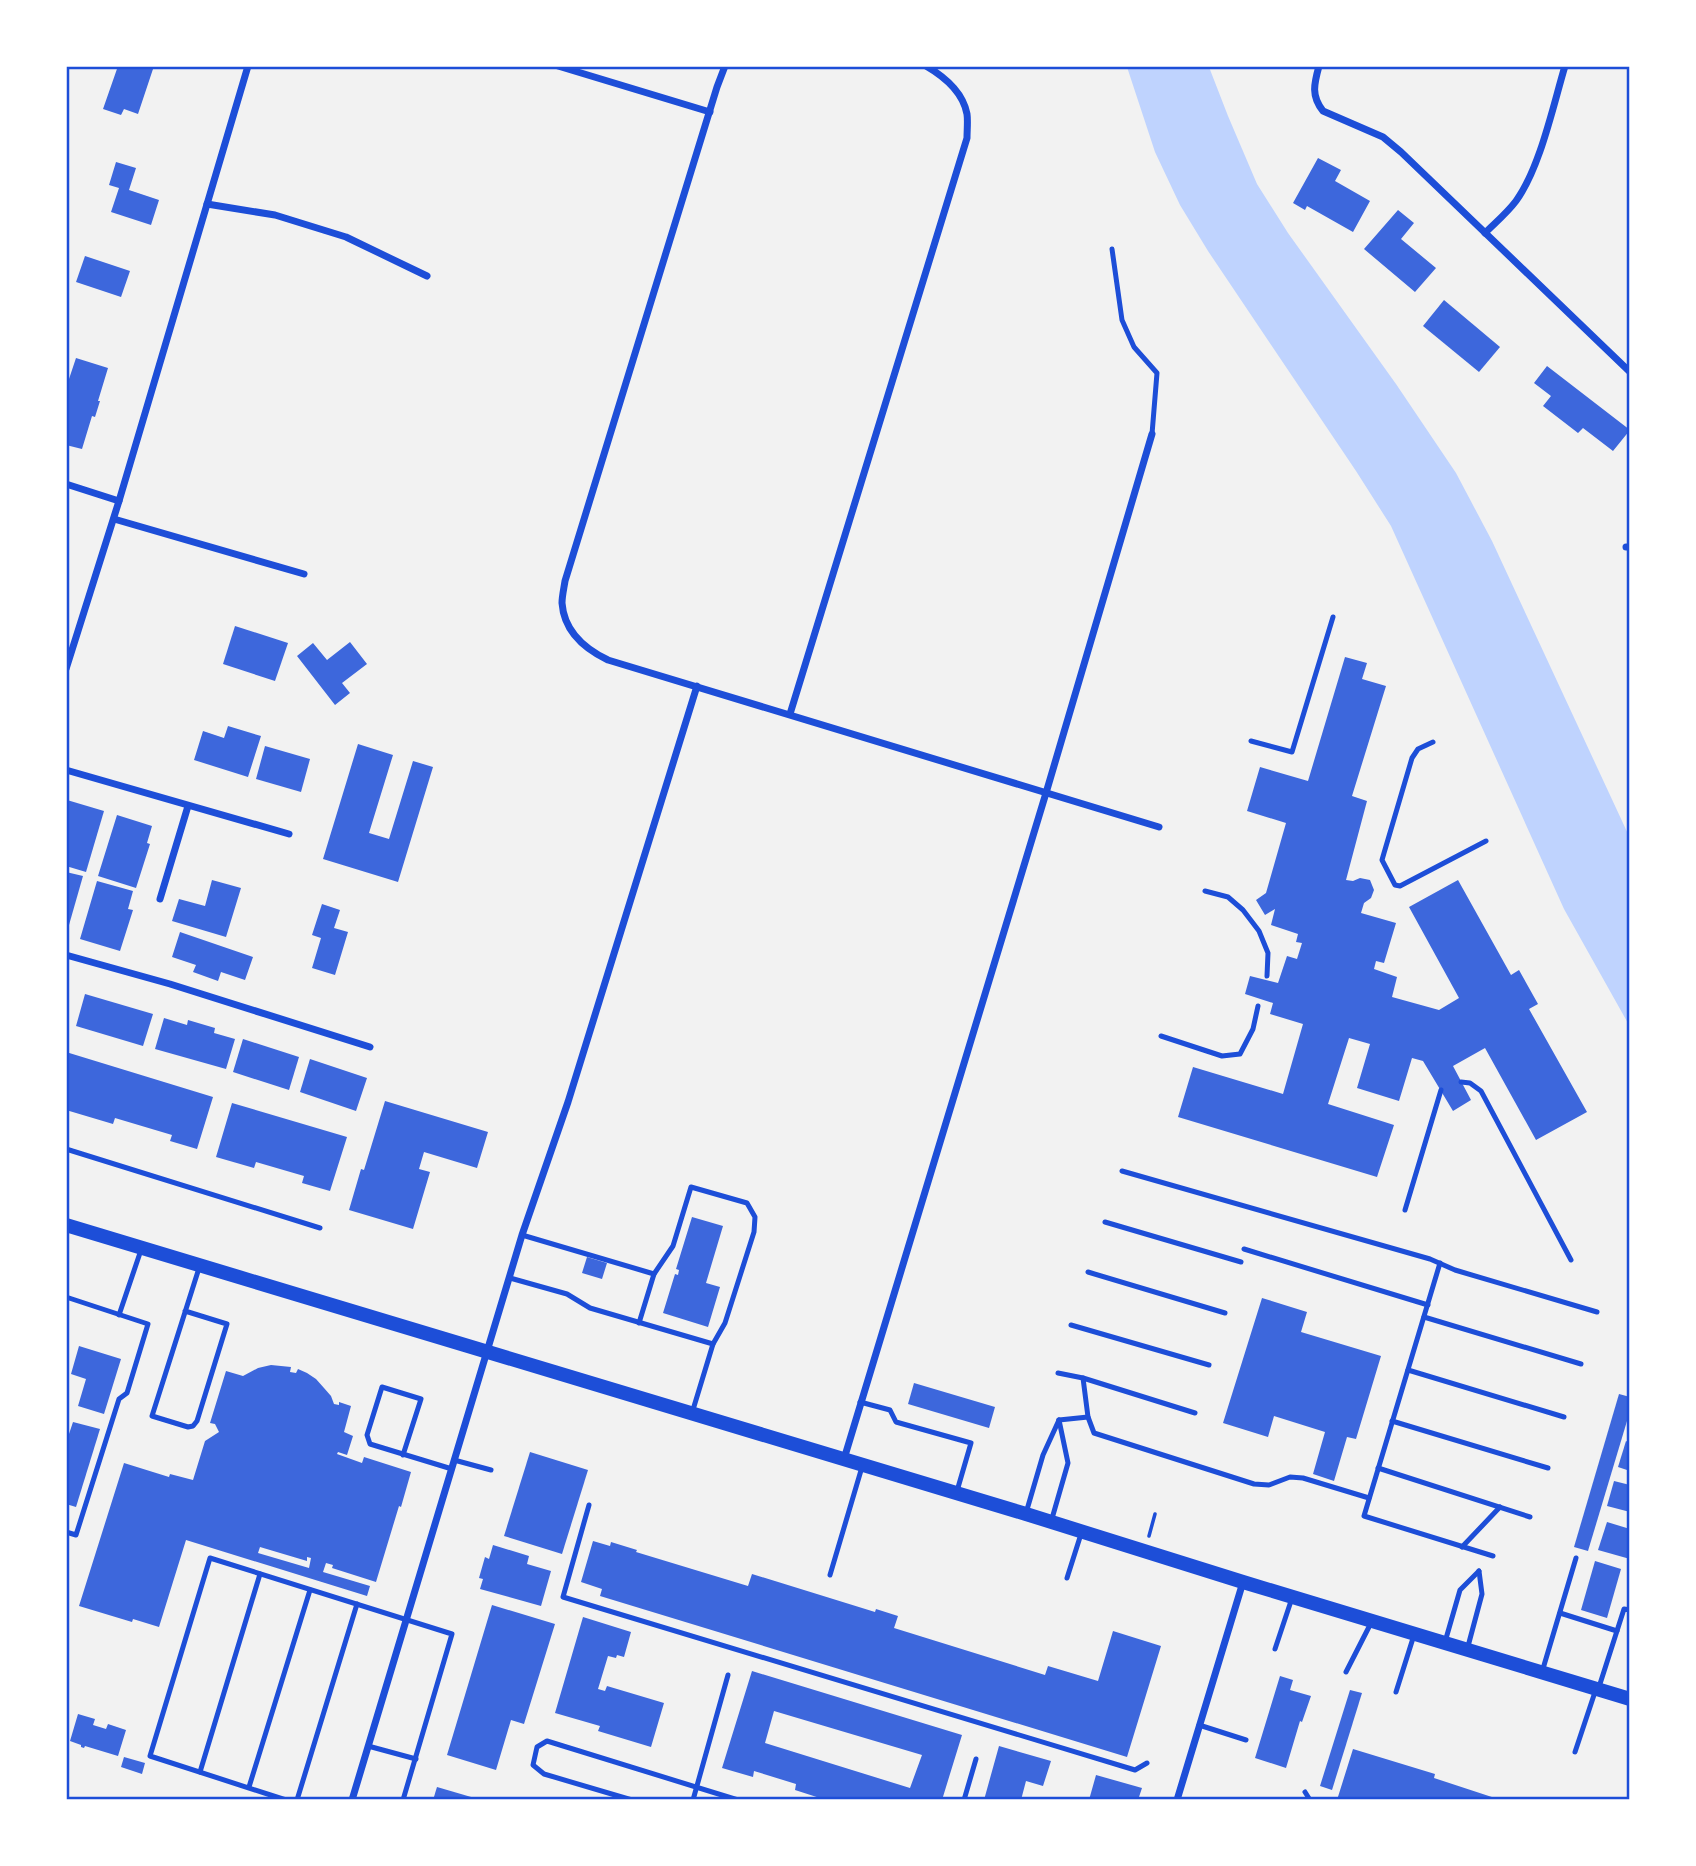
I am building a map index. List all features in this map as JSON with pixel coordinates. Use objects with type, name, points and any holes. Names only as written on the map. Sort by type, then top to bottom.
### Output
[{"type":"main road","points":[[66,1225],[957,1493],[1629,1699]]},
{"type":"street","points":[[66,669],[114,519],[248,66]]},
{"type":"street","points":[[558,66],[710,112]]},
{"type":"street","points":[[725,66],[565,581],[562,602],[565,620],[578,639],[592,652],[608,660],[1159,827]]},
{"type":"street","points":[[790,714],[967,138],[967,115],[963,103],[946,79],[926,66]]},
{"type":"street","points":[[1319,66],[1313,92],[1324,111],[1382,138],[1401,152],[1629,372]]},
{"type":"street","points":[[1485,233],[1515,203],[1525,186],[1535,163],[1565,66]]},
{"type":"street","points":[[207,204],[275,215],[346,237],[427,276]]},
{"type":"street","points":[[844,1459],[1152,434]]},
{"type":"street","points":[[66,484],[119,501]]},
{"type":"street","points":[[114,519],[304,574]]},
{"type":"street","points":[[352,1800],[522,1236],[568,1102],[698,686]]},
{"type":"street","points":[[66,771],[289,834]]},
{"type":"street","points":[[160,900],[188,806]]},
{"type":"street","points":[[66,955],[370,1046]]},
{"type":"street","points":[[1177,1800],[1243,1582]]},
{"type":"lane","points":[[1112,248],[1122,320],[1134,348],[1157,373],[1152,434]]},
{"type":"lane","points":[[1251,741],[1292,752],[1333,617]]},
{"type":"lane","points":[[1433,742],[1418,749],[1412,758],[1382,860],[1395,885],[1400,886],[1486,841]]},
{"type":"lane","points":[[1205,891],[1228,897],[1243,910],[1259,931],[1268,953],[1267,976]]},
{"type":"lane","points":[[1161,1036],[1222,1056],[1240,1054],[1253,1029],[1258,1006]]},
{"type":"lane","points":[[1461,1082],[1470,1083],[1481,1091],[1571,1260]]},
{"type":"lane","points":[[1405,1210],[1441,1090]]},
{"type":"lane","points":[[66,1149],[320,1228]]},
{"type":"lane","points":[[1122,1171],[1430,1259],[1455,1270],[1597,1312]]},
{"type":"lane","points":[[639,1323],[654,1274],[673,1245],[691,1187],[747,1203],[755,1217],[754,1231],[725,1323],[713,1344],[692,1415]]},
{"type":"lane","points":[[1105,1222],[1241,1262]]},
{"type":"lane","points":[[522,1236],[654,1274]]},
{"type":"lane","points":[[119,1315],[142,1248]]},
{"type":"lane","points":[[1244,1249],[1428,1305]]},
{"type":"lane","points":[[1440,1264],[1364,1516],[1493,1556]]},
{"type":"lane","points":[[185,1311],[227,1324],[197,1421],[188,1427],[152,1416],[185,1311],[200,1265]]},
{"type":"lane","points":[[1088,1272],[1225,1313]]},
{"type":"lane","points":[[510,1278],[567,1294],[590,1308],[713,1344]]},
{"type":"lane","points":[[66,1297],[148,1324],[127,1394],[119,1399],[76,1535],[66,1532]]},
{"type":"lane","points":[[1424,1317],[1581,1364]]},
{"type":"lane","points":[[1071,1325],[1209,1365]]},
{"type":"lane","points":[[1408,1370],[1564,1418]]},
{"type":"lane","points":[[1058,1373],[1083,1378],[1195,1413]]},
{"type":"lane","points":[[1083,1378],[1088,1418],[1094,1433],[1254,1484],[1269,1485],[1290,1477],[1303,1478],[1369,1499]]},
{"type":"lane","points":[[403,1455],[421,1399],[382,1387],[367,1435],[370,1444],[403,1455],[452,1469]]},
{"type":"lane","points":[[860,1402],[890,1410],[896,1422],[971,1443],[957,1493]]},
{"type":"lane","points":[[1059,1420],[1088,1418]]},
{"type":"lane","points":[[1026,1514],[1044,1455],[1059,1420]]},
{"type":"lane","points":[[1051,1522],[1068,1463],[1059,1420]]},
{"type":"lane","points":[[1392,1421],[1548,1468]]},
{"type":"lane","points":[[454,1460],[491,1470]]},
{"type":"lane","points":[[830,1575],[862,1465]]},
{"type":"lane","points":[[1378,1468],[1530,1517]]},
{"type":"lane","points":[[589,1505],[563,1597],[1135,1770],[1147,1763]]},
{"type":"lane","points":[[1462,1547],[1500,1507]]},
{"type":"lane","points":[[1067,1578],[1082,1531]]},
{"type":"lane","points":[[286,1800],[150,1756],[210,1558],[452,1634],[403,1800]]},
{"type":"lane","points":[[1542,1673],[1576,1558]]},
{"type":"lane","points":[[1445,1643],[1460,1590],[1479,1571],[1482,1594],[1467,1650]]},
{"type":"lane","points":[[200,1772],[260,1574]]},
{"type":"lane","points":[[249,1787],[310,1590]]},
{"type":"lane","points":[[1275,1649],[1292,1597]]},
{"type":"lane","points":[[297,1800],[357,1604]]},
{"type":"lane","points":[[1574,1752],[1624,1609],[1629,1610]]},
{"type":"lane","points":[[1560,1613],[1617,1632]]},
{"type":"lane","points":[[1346,1672],[1372,1621]]},
{"type":"lane","points":[[1395,1692],[1414,1634]]},
{"type":"lane","points":[[693,1800],[728,1675]]},
{"type":"lane","points":[[1199,1726],[1246,1740]]},
{"type":"lane","points":[[632,1800],[544,1774],[533,1765],[537,1747],[547,1741],[738,1800]]},
{"type":"lane","points":[[368,1746],[416,1759]]},
{"type":"lane","points":[[964,1800],[976,1759]]},
{"type":"lane","points":[[1305,1792],[1310,1800]]},
{"type":"path","points":[[1144,1551],[1155,1514]]},
{"type":"water","points":[[1127,67],[1209,67],[1257,184],[1288,233],[1456,473],[1492,541],[1629,836],[1629,1025],[1564,909],[1391,526],[1180,205],[1155,152]]},
{"type":"building","points":[[118,66],[154,66],[138,114],[124,109],[121,115],[103,109]]},
{"type":"building","points":[[1318,158],[1341,170],[1335,181],[1370,201],[1353,232],[1307,206],[1305,210],[1293,203]]},
{"type":"building","points":[[116,162],[136,168],[129,190],[159,200],[151,225],[111,212],[119,188],[109,185]]},
{"type":"building","points":[[1398,210],[1414,223],[1401,239],[1436,268],[1415,292],[1364,249]]},
{"type":"building","points":[[85,256],[130,271],[121,297],[76,282]]},
{"type":"building","points":[[1444,300],[1500,347],[1479,372],[1423,326]]},
{"type":"building","points":[[76,358],[108,368],[95,417],[92,416],[82,449],[66,445],[66,388]]},
{"type":"building","points":[[1547,366],[1630,430],[1613,451],[1583,428],[1578,433],[1543,406],[1551,396],[1534,383]]},
{"type":"building","points":[[235,626],[288,643],[275,681],[223,664]]},
{"type":"building","points":[[350,642],[367,664],[342,683],[350,693],[335,705],[297,656],[313,643],[327,660]]},
{"type":"building","points":[[1345,657],[1367,663],[1362,679],[1386,686],[1352,796],[1367,801],[1346,880],[1370,880],[1374,890],[1371,898],[1364,903],[1361,913],[1396,923],[1384,963],[1376,961],[1374,969],[1397,977],[1392,997],[1439,1010],[1459,998],[1409,907],[1458,880],[1511,975],[1519,970],[1538,1004],[1529,1009],[1587,1112],[1536,1140],[1485,1048],[1453,1066],[1471,1100],[1453,1111],[1423,1061],[1412,1058],[1399,1101],[1357,1088],[1370,1044],[1349,1038],[1328,1104],[1394,1125],[1377,1177],[1178,1117],[1193,1067],[1283,1094],[1303,1024],[1270,1014],[1273,1003],[1245,994],[1250,976],[1278,983],[1287,956],[1297,959],[1302,943],[1296,942],[1298,934],[1271,925],[1275,909],[1265,915],[1256,900],[1266,893],[1286,823],[1247,811],[1260,767],[1308,781]]},
{"type":"building","points":[[228,726],[261,736],[248,777],[194,760],[203,731],[224,738]]},
{"type":"building","points":[[358,744],[393,755],[369,833],[389,839],[413,761],[433,767],[398,882],[323,859]]},
{"type":"building","points":[[265,746],[310,759],[301,792],[256,779]]},
{"type":"building","points":[[67,800],[104,811],[86,872],[66,866]]},
{"type":"building","points":[[117,815],[152,826],[147,843],[150,844],[136,888],[98,876]]},
{"type":"building","points":[[66,872],[83,876],[67,932],[66,932]]},
{"type":"building","points":[[212,880],[241,888],[226,937],[172,921],[179,899],[205,906]]},
{"type":"building","points":[[97,881],[133,891],[128,909],[133,910],[120,951],[80,939]]},
{"type":"building","points":[[322,904],[340,910],[334,928],[348,932],[335,975],[312,968],[321,938],[312,935]]},
{"type":"building","points":[[180,932],[253,957],[245,980],[221,972],[218,981],[193,972],[196,965],[172,957]]},
{"type":"building","points":[[85,994],[153,1014],[143,1046],[76,1026]]},
{"type":"building","points":[[164,1018],[187,1025],[188,1020],[215,1028],[214,1033],[235,1039],[226,1069],[155,1049]]},
{"type":"building","points":[[243,1039],[299,1057],[289,1090],[233,1072]]},
{"type":"building","points":[[66,1052],[213,1097],[197,1149],[170,1141],[172,1135],[115,1118],[113,1124],[66,1110]]},
{"type":"building","points":[[310,1059],[367,1078],[356,1111],[300,1092]]},
{"type":"building","points":[[385,1101],[488,1132],[477,1168],[424,1152],[419,1169],[430,1172],[413,1229],[349,1210]]},
{"type":"building","points":[[232,1103],[347,1137],[330,1191],[302,1183],[304,1176],[256,1162],[254,1168],[216,1157]]},
{"type":"building","points":[[692,1217],[723,1226],[706,1283],[720,1287],[708,1327],[663,1313],[675,1274],[678,1275],[679,1270],[676,1269]]},
{"type":"building","points":[[587,1257],[607,1263],[602,1279],[582,1273]]},
{"type":"building","points":[[1262,1298],[1307,1312],[1301,1332],[1381,1356],[1356,1439],[1347,1437],[1334,1481],[1313,1474],[1325,1432],[1274,1416],[1268,1437],[1223,1423]]},
{"type":"building","points":[[79,1346],[121,1359],[104,1414],[78,1406],[86,1379],[71,1374]]},
{"type":"building","points":[[271,1365],[291,1367],[290,1372],[296,1373],[298,1369],[316,1379],[331,1396],[334,1404],[339,1405],[339,1402],[351,1406],[344,1432],[353,1436],[347,1455],[337,1454],[362,1463],[364,1457],[411,1472],[376,1582],[332,1568],[333,1565],[326,1563],[323,1572],[370,1586],[367,1596],[186,1540],[159,1627],[79,1606],[124,1463],[169,1477],[170,1474],[193,1480],[205,1441],[219,1432],[215,1424],[210,1423],[226,1371],[243,1376]],"holes":[[[260,1547],[307,1561],[307,1557],[311,1558],[309,1568],[258,1553]]]},
{"type":"building","points":[[914,1383],[995,1407],[989,1428],[908,1404]]},
{"type":"building","points":[[1619,1394],[1630,1397],[1630,1411],[1588,1551],[1574,1547]]},
{"type":"building","points":[[73,1422],[100,1429],[76,1507],[66,1504],[66,1443]]},
{"type":"building","points":[[1626,1441],[1630,1443],[1630,1471],[1618,1467]]},
{"type":"building","points":[[530,1452],[588,1470],[562,1554],[504,1536]]},
{"type":"building","points":[[1614,1481],[1630,1485],[1630,1512],[1607,1506]]},
{"type":"building","points":[[1607,1522],[1630,1529],[1630,1559],[1598,1550]]},
{"type":"building","points":[[593,1541],[610,1546],[611,1542],[748,1586],[752,1574],[875,1612],[876,1609],[898,1616],[894,1628],[1045,1675],[1048,1666],[1098,1681],[1113,1631],[1161,1646],[1127,1757],[600,1596],[602,1589],[581,1582]]},
{"type":"building","points":[[493,1545],[529,1556],[527,1564],[551,1571],[541,1606],[480,1589],[483,1579],[479,1578],[485,1557],[489,1559]]},
{"type":"building","points":[[1595,1561],[1621,1569],[1607,1618],[1581,1610]]},
{"type":"building","points":[[492,1605],[555,1624],[524,1724],[511,1720],[496,1770],[447,1755]]},
{"type":"building","points":[[583,1617],[631,1632],[624,1657],[608,1656],[598,1689],[605,1691],[607,1686],[664,1703],[651,1747],[598,1731],[600,1726],[555,1713]]},
{"type":"building","points":[[752,1671],[962,1735],[942,1800],[826,1800],[795,1790],[796,1784],[754,1771],[753,1777],[722,1768]],"holes":[[[774,1711],[922,1755],[910,1788],[765,1743]]]},
{"type":"building","points":[[1280,1676],[1293,1680],[1290,1690],[1311,1696],[1302,1722],[1300,1721],[1286,1768],[1255,1758]]},
{"type":"building","points":[[1350,1690],[1362,1693],[1332,1790],[1320,1786]]},
{"type":"building","points":[[78,1714],[95,1719],[93,1725],[106,1729],[108,1724],[126,1730],[118,1756],[85,1746],[84,1748],[70,1741]]},
{"type":"building","points":[[999,1746],[1051,1761],[1043,1786],[1026,1781],[1021,1800],[984,1800]]},
{"type":"building","points":[[1353,1749],[1435,1774],[1434,1778],[1501,1800],[1337,1800]]},
{"type":"building","points":[[124,1757],[145,1763],[142,1774],[121,1767]]},
{"type":"building","points":[[1096,1775],[1142,1788],[1138,1800],[1089,1800]]},
{"type":"building","points":[[437,1787],[478,1799],[478,1800],[433,1800]]}]
